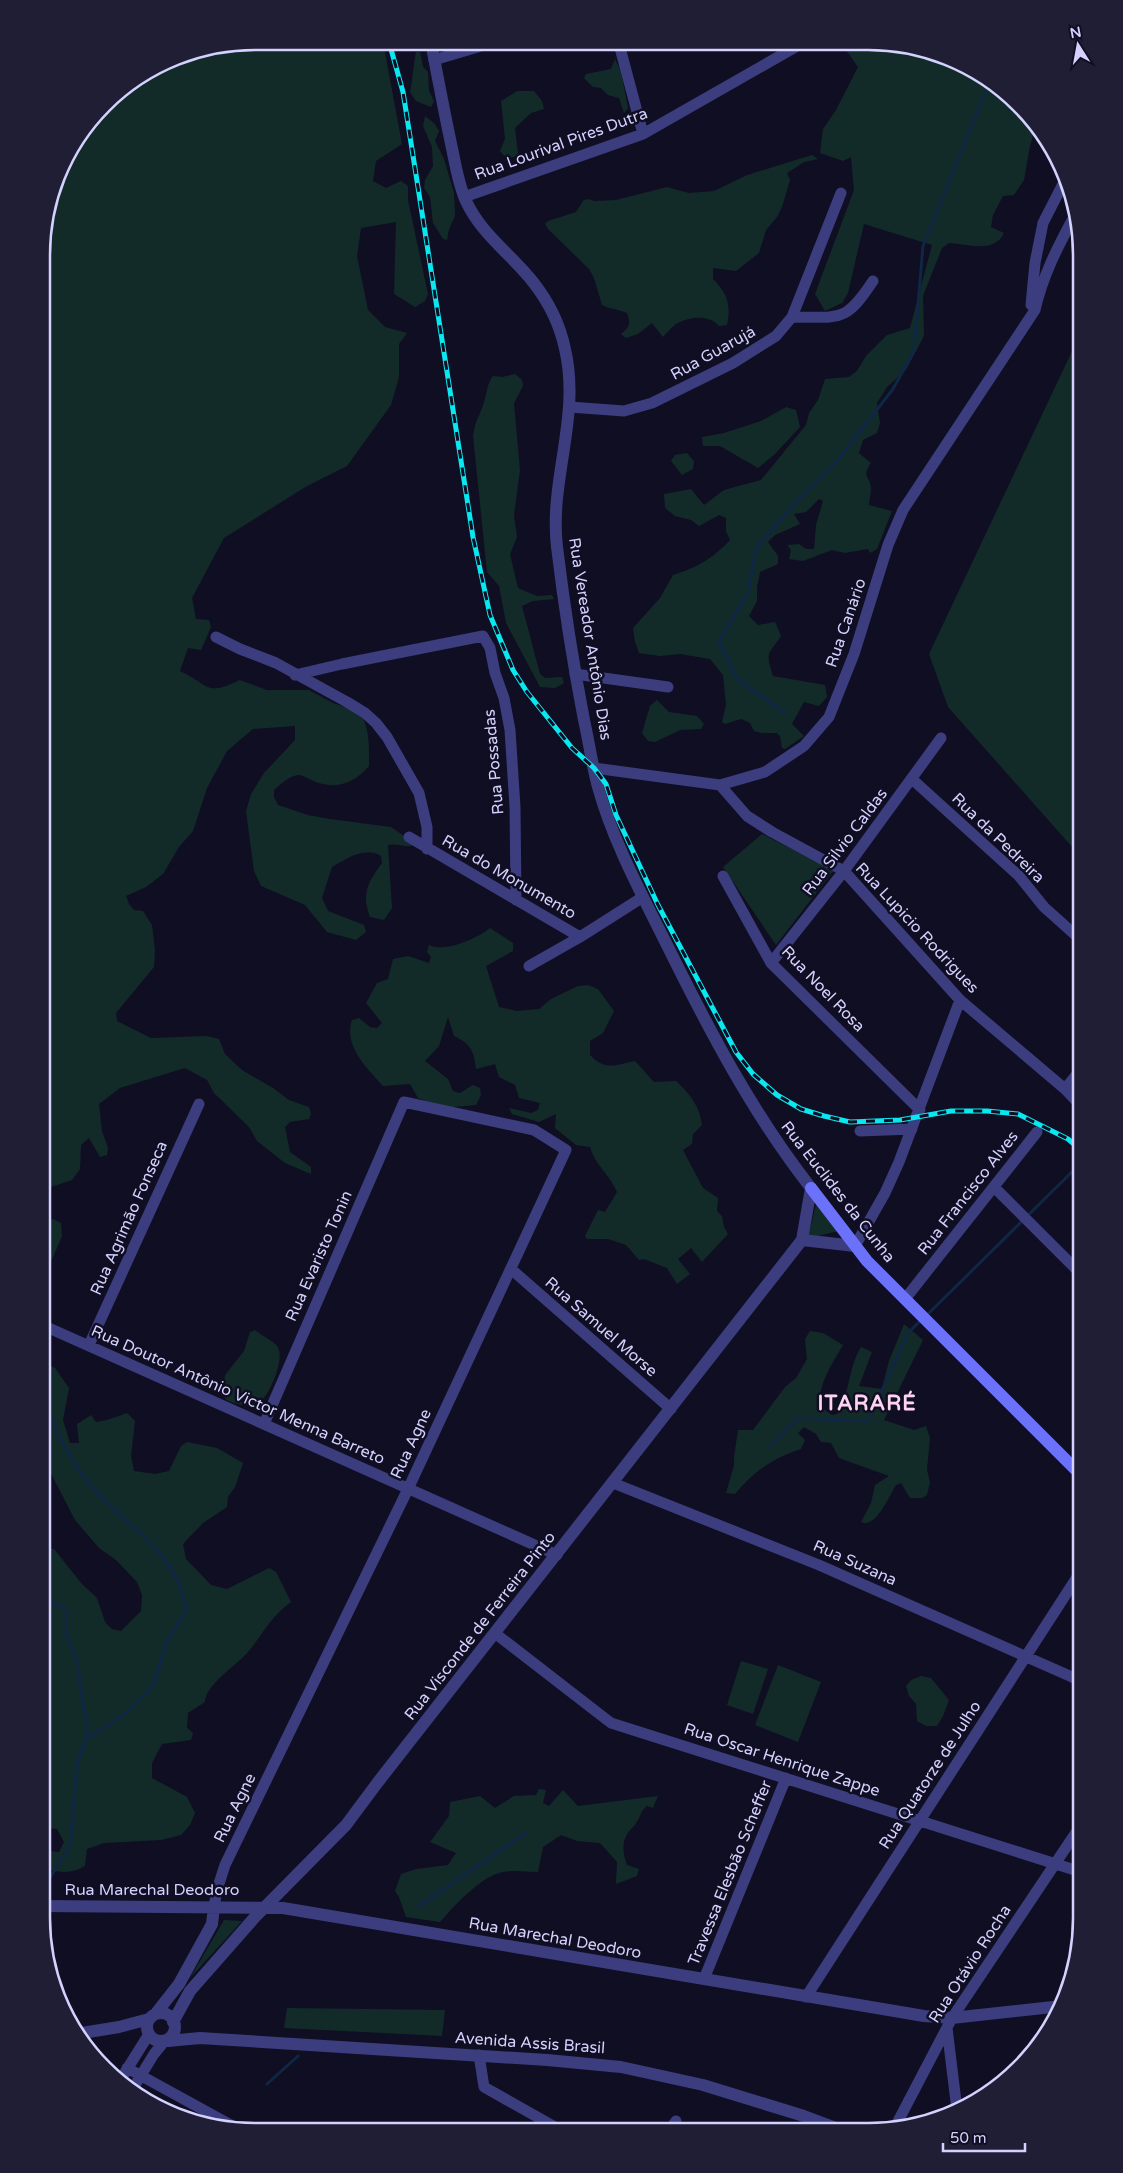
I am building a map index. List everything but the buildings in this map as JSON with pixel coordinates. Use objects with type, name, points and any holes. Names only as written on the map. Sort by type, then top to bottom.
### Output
[{"type":"main road","name":"Rua Euclides da Cunha","points":[[811,1188],[867,1261],[1073,1467]]},
{"type":"street","name":"Rua Vereador Antônio Dias","points":[[432,50],[450,140],[464,197],[480,224],[501,250],[534,283],[557,321],[565,348],[571,380],[570,407],[560,487],[557,544],[575,674],[594,768]]},
{"type":"street","points":[[434,60],[468,50]]},
{"type":"street","points":[[622,50],[643,134]]},
{"type":"street","name":"Rua Lourival Pires Dutra","points":[[464,197],[643,134],[790,50]]},
{"type":"street","name":"Rua Canário","points":[[1030,319],[1039,239],[1043,223],[1061,187]]},
{"type":"street","name":"Rua Guarujá","points":[[570,407],[624,411],[652,403],[740,359],[776,336],[792,317],[841,193]]},
{"type":"street","name":"Rua Canário","points":[[594,768],[720,785],[765,772],[804,746],[829,717],[854,654],[888,545],[903,510],[1030,319],[1035,310],[1040,288],[1051,259],[1070,224]]},
{"type":"street","points":[[792,317],[831,317],[845,314],[857,304],[873,281]]},
{"type":"street","name":"Rua Possadas","points":[[296,675],[484,636],[490,648],[495,673],[504,698],[510,730],[515,807],[516,900]]},
{"type":"street","points":[[216,637],[240,650],[276,663],[365,713],[387,737],[422,799],[427,827],[427,849]]},
{"type":"street","points":[[575,674],[668,687]]},
{"type":"street","name":"Rua Silvio Caldas","points":[[772,963],[913,780],[941,738]]},
{"type":"street","name":"Rua Euclides da Cunha","points":[[594,768],[610,825],[643,897],[705,1019],[781,1150],[811,1188]]},
{"type":"street","name":"Rua da Pedreira","points":[[913,780],[1019,876],[1044,907],[1073,933]]},
{"type":"street","name":"Rua Lupicio Rodrigues","points":[[720,785],[747,816],[772,832],[844,871],[960,1000],[1073,1098]]},
{"type":"street","name":"Rua do Monumento","points":[[409,837],[580,937],[643,897]]},
{"type":"street","name":"Rua Noel Rosa","points":[[723,876],[772,963],[920,1110]]},
{"type":"street","points":[[529,966],[580,937]]},
{"type":"street","points":[[802,1240],[855,1246],[885,1193],[912,1130],[960,1000]]},
{"type":"street","points":[[1064,1089],[1073,1078]]},
{"type":"street","name":"Rua Agne","points":[[214,1907],[225,1865],[408,1489],[566,1150],[534,1130],[404,1102]]},
{"type":"street","name":"Rua Evaristo Tonin","points":[[264,1424],[404,1102]]},
{"type":"street","name":"Rua Agrimão Fonseca","points":[[89,1345],[199,1104]]},
{"type":"street","points":[[860,1131],[912,1130]]},
{"type":"street","name":"Rua Francisco Alves","points":[[906,1299],[1037,1132]]},
{"type":"street","points":[[994,1187],[1073,1265]]},
{"type":"street","name":"Rua Visconde de Ferreira Pinto","points":[[174,2023],[190,1991],[265,1907],[346,1825],[802,1240],[811,1188]]},
{"type":"street","name":"Rua Samuel Morse","points":[[511,1269],[671,1409]]},
{"type":"street","name":"Rua Doutor Antônio Victor Menna Barreto","points":[[50,1328],[557,1555]]},
{"type":"street","name":"Rua Suzana","points":[[614,1483],[819,1564],[1073,1677]]},
{"type":"street","name":"Rua Quatorze de Julho","points":[[806,1996],[1073,1583]]},
{"type":"street","name":"Rua Oscar Henrique Zappe","points":[[496,1634],[611,1722],[1073,1870]]},
{"type":"street","name":"Travessa Elesbão Scheffer","points":[[704,1979],[786,1778]]},
{"type":"street","name":"Rua Otávio Rocha","points":[[898,2120],[949,2023],[1073,1837]]},
{"type":"street","name":"Rua Marechal Deodoro","points":[[50,1906],[283,1908],[924,2016],[949,2023],[1053,2007]]},
{"type":"street","points":[[123,2075],[151,2024],[178,1984],[212,1924],[214,1907]]},
{"type":"street","points":[[84,2033],[151,2024],[168,2014],[174,2023],[172,2036],[135,2085]]},
{"type":"street","name":"Avenida Assis Brasil","points":[[174,2023],[200,2038]]},
{"type":"street","points":[[949,2023],[956,2103]]},
{"type":"street","points":[[151,2024],[153,2039],[166,2042]]},
{"type":"street","name":"Avenida Assis Brasil","points":[[166,2042],[200,2038],[479,2055],[621,2067],[703,2085],[823,2123]]},
{"type":"street","points":[[479,2055],[484,2087],[548,2123]]},
{"type":"street","points":[[127,2068],[222,2120]]},
{"type":"green space","points":[[241,50],[384,50],[402,144],[376,161],[373,181],[386,188],[401,181],[408,186],[408,200],[428,294],[425,301],[415,307],[394,294],[396,222],[361,228],[357,256],[368,310],[385,327],[407,333],[399,344],[399,377],[391,405],[347,466],[307,486],[224,538],[192,598],[196,619],[209,620],[211,627],[201,650],[188,648],[180,671],[208,687],[214,688],[220,688],[240,680],[267,690],[309,690],[333,703],[360,712],[366,725],[369,745],[369,766],[364,772],[352,780],[339,785],[324,784],[298,775],[291,777],[274,790],[274,797],[278,805],[308,815],[391,827],[413,842],[412,846],[388,845],[392,908],[384,920],[370,917],[366,902],[367,888],[382,863],[381,856],[375,853],[362,853],[332,867],[322,898],[328,911],[364,925],[366,932],[356,940],[327,932],[305,905],[261,886],[254,871],[246,811],[251,794],[264,773],[295,740],[295,726],[253,729],[227,751],[207,788],[193,831],[179,847],[163,874],[146,887],[126,896],[134,910],[143,911],[152,925],[155,950],[154,967],[116,1013],[117,1021],[151,1038],[207,1036],[219,1039],[225,1054],[242,1070],[273,1088],[289,1100],[309,1107],[311,1114],[309,1119],[290,1122],[285,1127],[290,1152],[311,1167],[311,1174],[285,1163],[257,1141],[249,1127],[214,1093],[207,1080],[185,1068],[120,1088],[99,1104],[102,1131],[108,1148],[107,1155],[100,1157],[89,1138],[81,1145],[80,1169],[72,1180],[50,1187],[50,241],[57,202],[71,164],[92,130],[130,92],[164,71],[202,57]]},
{"type":"green space","points":[[846,50],[882,50],[934,61],[971,77],[993,92],[1013,110],[1034,134],[1024,180],[1014,195],[1003,196],[993,215],[991,227],[1004,233],[1000,240],[987,246],[949,243],[942,248],[923,296],[924,336],[906,370],[887,387],[877,403],[880,423],[877,433],[863,440],[859,453],[871,463],[866,474],[871,489],[869,505],[892,511],[877,549],[870,553],[868,549],[845,553],[832,550],[803,561],[789,559],[791,550],[787,545],[799,544],[806,549],[814,549],[816,525],[823,501],[819,499],[806,512],[794,514],[800,524],[775,535],[768,542],[778,556],[778,564],[760,572],[757,601],[749,616],[758,625],[775,622],[781,636],[769,654],[773,676],[825,685],[827,697],[819,706],[804,702],[792,724],[804,736],[785,749],[782,748],[780,736],[777,733],[754,731],[750,723],[741,719],[725,724],[722,722],[726,705],[723,675],[710,659],[680,654],[660,656],[639,653],[633,628],[660,598],[673,575],[704,562],[730,540],[726,531],[726,518],[719,515],[699,526],[691,520],[675,516],[665,508],[664,494],[691,489],[704,505],[724,490],[761,480],[806,425],[809,413],[818,400],[825,379],[849,377],[857,371],[866,356],[887,335],[910,328],[932,245],[864,224],[848,293],[842,303],[825,311],[815,294],[854,190],[851,157],[843,161],[820,153],[823,129],[836,110],[858,67]]},
{"type":"green space","points":[[416,52],[420,52],[423,67],[428,72],[429,91],[434,101],[431,107],[416,101],[410,92]]},
{"type":"green space","points":[[615,59],[621,72],[628,108],[624,113],[619,98],[608,95],[601,88],[593,87],[584,78],[586,74],[611,69]]},
{"type":"green space","points":[[517,91],[534,91],[542,101],[544,109],[531,113],[515,128],[518,154],[515,157],[506,158],[500,151],[505,139],[501,101]]},
{"type":"green space","points":[[425,116],[434,123],[439,131],[435,141],[444,159],[454,193],[455,216],[449,229],[447,240],[443,239],[433,223],[430,197],[424,188],[425,180],[433,166],[432,147],[423,126]]},
{"type":"green space","points":[[812,155],[818,159],[804,162],[787,173],[790,180],[782,207],[777,217],[766,230],[759,253],[736,271],[713,268],[713,279],[727,300],[729,311],[727,325],[719,326],[705,318],[688,319],[676,324],[663,337],[652,323],[638,334],[626,338],[621,334],[629,325],[627,313],[602,305],[594,278],[589,269],[545,224],[548,221],[576,212],[583,201],[587,199],[595,201],[616,200],[667,187],[689,193],[714,191],[747,175]]},
{"type":"green space","points":[[1073,349],[1073,848],[948,707],[929,654]]},
{"type":"green space","points":[[515,374],[522,380],[523,386],[514,403],[520,470],[514,515],[517,537],[510,554],[518,588],[537,596],[552,595],[554,599],[533,601],[522,606],[540,674],[545,678],[562,677],[564,683],[555,688],[540,687],[506,623],[499,586],[487,572],[473,436],[488,385],[493,376],[502,377]]},
{"type":"green space","points":[[786,407],[796,410],[800,427],[775,454],[758,468],[720,446],[703,446],[702,437],[724,433],[761,421]]},
{"type":"green space","points":[[687,453],[694,461],[693,469],[682,475],[671,461],[675,455]]},
{"type":"green space","points":[[657,700],[669,712],[697,716],[704,724],[701,729],[680,730],[655,742],[648,741],[642,733],[650,706]]},
{"type":"green space","points":[[762,834],[834,870],[776,945],[723,867]]},
{"type":"green space","points":[[490,928],[513,943],[513,951],[486,966],[499,1007],[517,1011],[539,1009],[551,999],[578,986],[588,985],[598,989],[614,1011],[603,1033],[590,1041],[590,1055],[595,1060],[611,1066],[635,1061],[654,1082],[676,1081],[696,1106],[702,1125],[693,1134],[692,1144],[683,1150],[703,1188],[718,1198],[717,1211],[722,1216],[724,1227],[728,1234],[702,1262],[691,1248],[678,1259],[690,1274],[677,1284],[667,1268],[644,1259],[639,1260],[626,1245],[608,1239],[587,1239],[585,1236],[598,1210],[605,1212],[617,1192],[611,1180],[595,1159],[590,1147],[576,1145],[555,1128],[556,1114],[539,1122],[512,1114],[509,1108],[531,1113],[538,1110],[540,1103],[519,1098],[515,1085],[499,1077],[495,1064],[476,1069],[471,1049],[454,1036],[448,1017],[439,1046],[425,1061],[448,1079],[453,1091],[460,1093],[473,1085],[480,1088],[481,1095],[476,1105],[442,1108],[418,1098],[410,1084],[383,1086],[358,1056],[351,1039],[352,1020],[359,1018],[370,1027],[377,1028],[382,1023],[366,1003],[377,983],[388,979],[393,959],[408,956],[429,963],[431,957],[427,952],[429,945],[436,947],[452,946],[470,940]]},
{"type":"green space","points":[[816,1204],[839,1231],[808,1238]]},
{"type":"green space","points":[[53,1219],[61,1223],[62,1236],[50,1264],[50,1220]]},
{"type":"green space","points":[[904,1324],[923,1340],[884,1420],[914,1430],[926,1426],[930,1438],[927,1470],[930,1482],[927,1495],[922,1498],[910,1498],[901,1483],[896,1485],[877,1516],[867,1523],[861,1522],[871,1503],[875,1485],[889,1476],[839,1458],[831,1443],[821,1442],[816,1434],[804,1427],[798,1433],[805,1440],[801,1449],[773,1461],[756,1472],[735,1494],[726,1493],[734,1465],[738,1430],[753,1430],[785,1387],[796,1378],[807,1359],[805,1339],[810,1331],[823,1333],[843,1345],[821,1389],[819,1406],[832,1415],[837,1414],[841,1406],[861,1347],[872,1352],[859,1386],[882,1389],[889,1361]]},
{"type":"green space","points":[[255,1330],[277,1346],[280,1358],[276,1375],[264,1398],[255,1405],[249,1406],[234,1403],[222,1395],[225,1375],[244,1351],[250,1332]]},
{"type":"green space","points":[[50,1365],[55,1368],[69,1388],[63,1420],[70,1443],[79,1443],[77,1424],[91,1415],[96,1422],[127,1413],[135,1421],[131,1456],[134,1471],[155,1474],[169,1471],[181,1446],[187,1442],[217,1448],[243,1463],[235,1487],[228,1497],[227,1507],[203,1523],[183,1544],[186,1559],[211,1585],[227,1589],[269,1568],[276,1572],[291,1602],[273,1619],[248,1652],[216,1682],[206,1696],[205,1702],[188,1713],[187,1728],[193,1733],[191,1740],[162,1744],[152,1763],[152,1778],[187,1797],[195,1813],[190,1825],[181,1835],[161,1840],[104,1843],[87,1849],[85,1866],[69,1872],[50,1870],[50,1851],[59,1852],[64,1842],[57,1829],[50,1828],[50,1549],[54,1549],[82,1584],[97,1598],[105,1622],[112,1629],[121,1631],[141,1611],[142,1595],[137,1582],[116,1560],[99,1548],[75,1520],[50,1472]]},
{"type":"green space","points":[[741,1661],[768,1669],[753,1714],[727,1705]]},
{"type":"green space","points":[[778,1665],[821,1682],[798,1742],[755,1725]]},
{"type":"green space","points":[[921,1676],[931,1678],[949,1700],[937,1726],[926,1726],[917,1721],[916,1704],[909,1696],[906,1686],[911,1680]]},
{"type":"green space","points":[[539,1789],[546,1790],[543,1803],[549,1806],[563,1790],[578,1806],[658,1796],[653,1808],[647,1806],[643,1810],[624,1841],[627,1865],[639,1869],[637,1876],[616,1884],[617,1862],[600,1843],[577,1841],[561,1835],[543,1847],[538,1872],[503,1872],[486,1879],[469,1892],[440,1922],[406,1917],[395,1891],[401,1874],[416,1869],[448,1865],[456,1853],[430,1842],[449,1816],[450,1802],[480,1796],[495,1808],[514,1796],[536,1795]]},
{"type":"green space","points":[[224,1920],[242,1921],[190,1978]]},
{"type":"green space","points":[[287,2008],[445,2010],[442,2036],[284,2028]]},
{"type":"waterway","points":[[785,713],[737,679],[719,642],[748,593],[756,548],[797,501],[838,460],[893,389],[914,351],[923,246],[987,88]]},
{"type":"waterway","points":[[927,1315],[1073,1171]]},
{"type":"waterway","points":[[770,1446],[798,1418],[868,1421],[908,1333],[922,1319]]},
{"type":"waterway","points":[[50,1414],[57,1432],[82,1475],[102,1498],[151,1544],[168,1565],[177,1580],[187,1609],[167,1642],[154,1683],[148,1691],[122,1716],[86,1739]]},
{"type":"waterway","points":[[50,1600],[67,1610],[66,1634],[78,1664],[87,1726],[86,1739],[77,1763],[70,1846],[50,1878]]},
{"type":"waterway","points":[[419,1906],[526,1833]]},
{"type":"waterway","points":[[267,2084],[298,2056]]},
{"type":"railway","points":[[391,50],[403,92],[473,537],[490,615],[513,670],[527,692],[572,748],[594,768],[606,784],[616,815],[658,905],[736,1052],[753,1074],[777,1095],[801,1109],[824,1116],[850,1122],[900,1120],[951,1111],[987,1111],[1018,1114],[1073,1143]]},
{"type":"district","name":"ITARARÉ","points":[[867,1403]]}]
